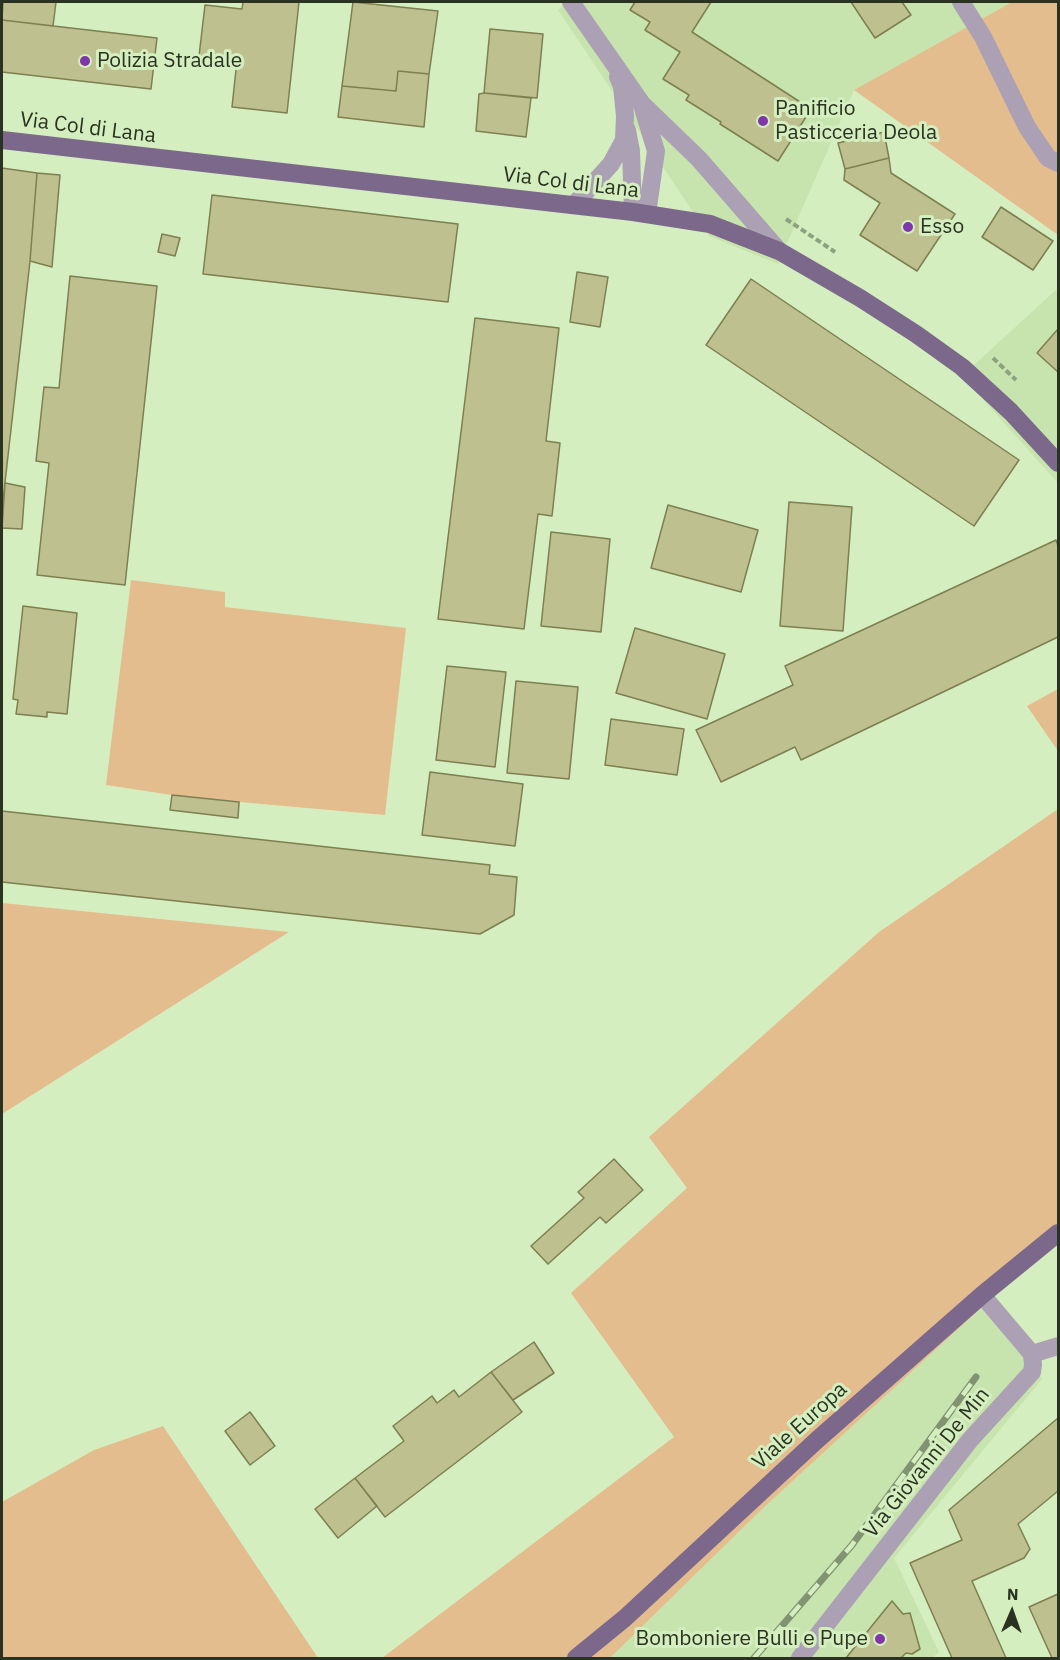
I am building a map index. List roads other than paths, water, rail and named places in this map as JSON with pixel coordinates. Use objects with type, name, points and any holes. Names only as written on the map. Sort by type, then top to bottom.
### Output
[{"type":"main road","name":"Via Col di Lana","points":[[2,140],[640,213],[710,224],[779,251],[870,304],[916,334],[962,367],[1011,411],[1057,459]]},
{"type":"main road","name":"Viale Europa","points":[[576,1659],[625,1618],[817,1440],[982,1295],[1059,1233]]},
{"type":"street","points":[[572,2],[642,104],[699,159],[779,251]]},
{"type":"street","points":[[961,2],[983,38],[1027,127],[1048,158],[1059,163]]},
{"type":"street","points":[[611,59],[622,86],[640,213]]},
{"type":"street","points":[[640,213],[656,151],[642,104]]},
{"type":"street","points":[[574,206],[611,164],[624,140],[626,116]]},
{"type":"street","points":[[982,1295],[1032,1354],[1059,1346]]},
{"type":"street","name":"Via Giovanni De Min","points":[[800,1659],[970,1440],[1026,1380],[1032,1372],[1032,1354]]},
{"type":"railway","points":[[754,1658],[852,1545],[976,1377]]},
{"type":"place","name":"Polizia Stradale","points":[[85,61]]},
{"type":"place","name":"Panificio Pasticceria Deola","points":[[763,121]]},
{"type":"place","name":"Esso","points":[[908,227]]},
{"type":"place","name":"Bomboniere Bulli e Pupe","points":[[880,1639]]}]
